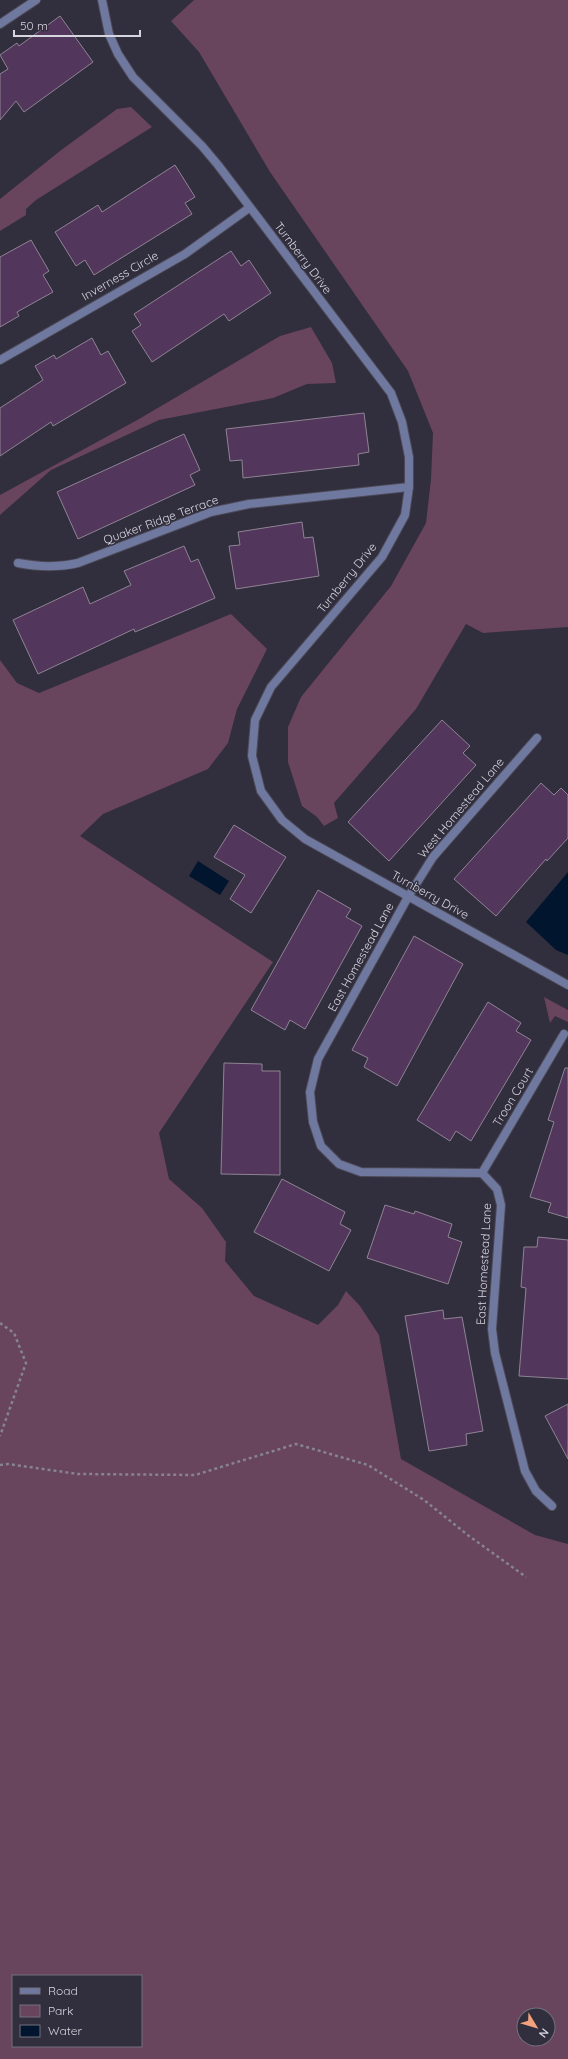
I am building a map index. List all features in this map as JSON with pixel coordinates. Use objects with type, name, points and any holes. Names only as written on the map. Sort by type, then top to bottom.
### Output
[{"type":"street","points":[[0,24],[36,0]]},
{"type":"street","name":"Turnberry Drive","points":[[102,0],[109,34],[118,54],[133,77],[202,146],[391,393],[402,422],[409,457],[409,487],[406,515],[382,557],[271,687],[256,720],[252,756],[261,791],[282,820],[305,839],[568,985]]},
{"type":"street","name":"Inverness Circle","points":[[0,360],[185,254],[249,208]]},
{"type":"street","name":"Quaker Ridge Terrace","points":[[18,563],[44,567],[62,567],[78,563],[211,512],[249,504],[409,487]]},
{"type":"street","name":"West Homestead Lane","points":[[408,897],[433,857],[444,843],[537,738]]},
{"type":"street","name":"East Homestead Lane","points":[[408,897],[318,1059],[310,1092],[313,1122],[321,1146],[339,1164],[361,1172],[482,1173],[497,1189],[501,1205],[492,1329],[495,1353],[525,1471],[536,1491],[552,1506]]},
{"type":"street","name":"Troon Court","points":[[482,1173],[564,1034]]},
{"type":"path","points":[[0,1323],[14,1333],[26,1363],[0,1436]]},
{"type":"path","points":[[0,1465],[8,1464],[78,1474],[195,1475],[296,1444],[368,1465],[424,1500],[468,1536],[526,1577]]},
{"type":"green space","points":[[194,0],[568,0],[568,627],[483,633],[466,624],[416,709],[334,803],[338,818],[324,826],[317,817],[302,806],[288,762],[288,727],[301,697],[391,586],[426,523],[431,479],[433,433],[408,371],[270,172],[199,52],[171,21]]},
{"type":"green space","points":[[131,107],[152,127],[36,200],[26,209],[26,215],[0,231],[0,199],[60,151],[117,109]]},
{"type":"green space","points":[[311,327],[332,363],[336,383],[307,384],[273,398],[159,420],[51,470],[0,515],[0,495],[139,419],[280,336]]},
{"type":"green space","points":[[231,614],[267,649],[237,709],[228,743],[208,769],[103,814],[80,836],[273,962],[159,1133],[169,1179],[202,1208],[226,1242],[225,1261],[254,1296],[318,1325],[338,1305],[346,1291],[360,1306],[379,1335],[401,1459],[535,1535],[568,1544],[568,2059],[0,2059],[0,660],[17,683],[39,693]]},
{"type":"green space","points":[[544,997],[568,1010],[568,1022],[555,1016],[550,1023]]},
{"type":"water","points":[[198,861],[229,881],[220,895],[189,876]]},
{"type":"water","points":[[568,872],[568,955],[556,950],[526,922]]},
{"type":"building","points":[[60,16],[93,62],[24,112],[16,101],[0,120],[0,74],[8,69],[0,55],[17,43],[19,46]]},
{"type":"building","points":[[175,165],[195,197],[185,203],[192,214],[94,275],[85,260],[76,266],[55,232],[98,205],[102,212]]},
{"type":"building","points":[[31,240],[49,271],[43,275],[53,292],[17,312],[19,316],[0,327],[0,257]]},
{"type":"building","points":[[231,251],[241,266],[249,260],[271,293],[229,321],[224,314],[152,362],[132,331],[141,325],[134,314]]},
{"type":"building","points":[[92,338],[101,355],[108,351],[126,383],[53,426],[51,422],[0,456],[0,408],[43,380],[35,366],[54,355],[56,359]]},
{"type":"building","points":[[364,413],[369,452],[358,454],[359,465],[243,478],[242,460],[230,461],[226,429]]},
{"type":"building","points":[[184,434],[200,470],[190,475],[195,485],[78,539],[57,492]]},
{"type":"building","points":[[302,522],[304,538],[313,537],[319,576],[236,589],[229,546],[240,545],[238,532]]},
{"type":"building","points":[[184,546],[191,562],[198,559],[215,598],[135,632],[134,629],[38,674],[13,620],[83,587],[90,604],[131,585],[124,571]]},
{"type":"building","points":[[442,720],[470,746],[463,753],[476,765],[389,861],[348,822]]},
{"type":"building","points":[[541,783],[554,795],[561,788],[568,795],[568,838],[547,861],[546,859],[496,916],[454,879]]},
{"type":"building","points":[[234,825],[286,857],[251,913],[230,899],[245,875],[214,857]]},
{"type":"building","points":[[318,890],[351,909],[346,917],[362,926],[305,1029],[290,1020],[285,1030],[251,1010]]},
{"type":"building","points":[[414,936],[463,964],[397,1086],[364,1067],[368,1058],[352,1050]]},
{"type":"building","points":[[488,1002],[521,1023],[516,1031],[531,1040],[471,1141],[456,1131],[450,1141],[417,1120]]},
{"type":"building","points":[[224,1063],[262,1064],[262,1071],[280,1071],[280,1175],[221,1174]]},
{"type":"building","points":[[565,1068],[568,1068],[568,1218],[548,1212],[551,1203],[530,1197],[554,1122],[548,1120]]},
{"type":"building","points":[[282,1179],[345,1212],[340,1224],[351,1230],[329,1271],[254,1232]]},
{"type":"building","points":[[385,1205],[414,1214],[415,1211],[452,1224],[448,1237],[462,1242],[448,1284],[367,1258]]},
{"type":"building","points":[[538,1237],[568,1240],[568,1379],[519,1376],[526,1288],[521,1287],[524,1247],[537,1247]]},
{"type":"building","points":[[443,1310],[444,1319],[462,1317],[483,1431],[466,1434],[467,1445],[429,1451],[405,1316]]},
{"type":"building","points":[[568,1404],[568,1459],[545,1416]]}]
